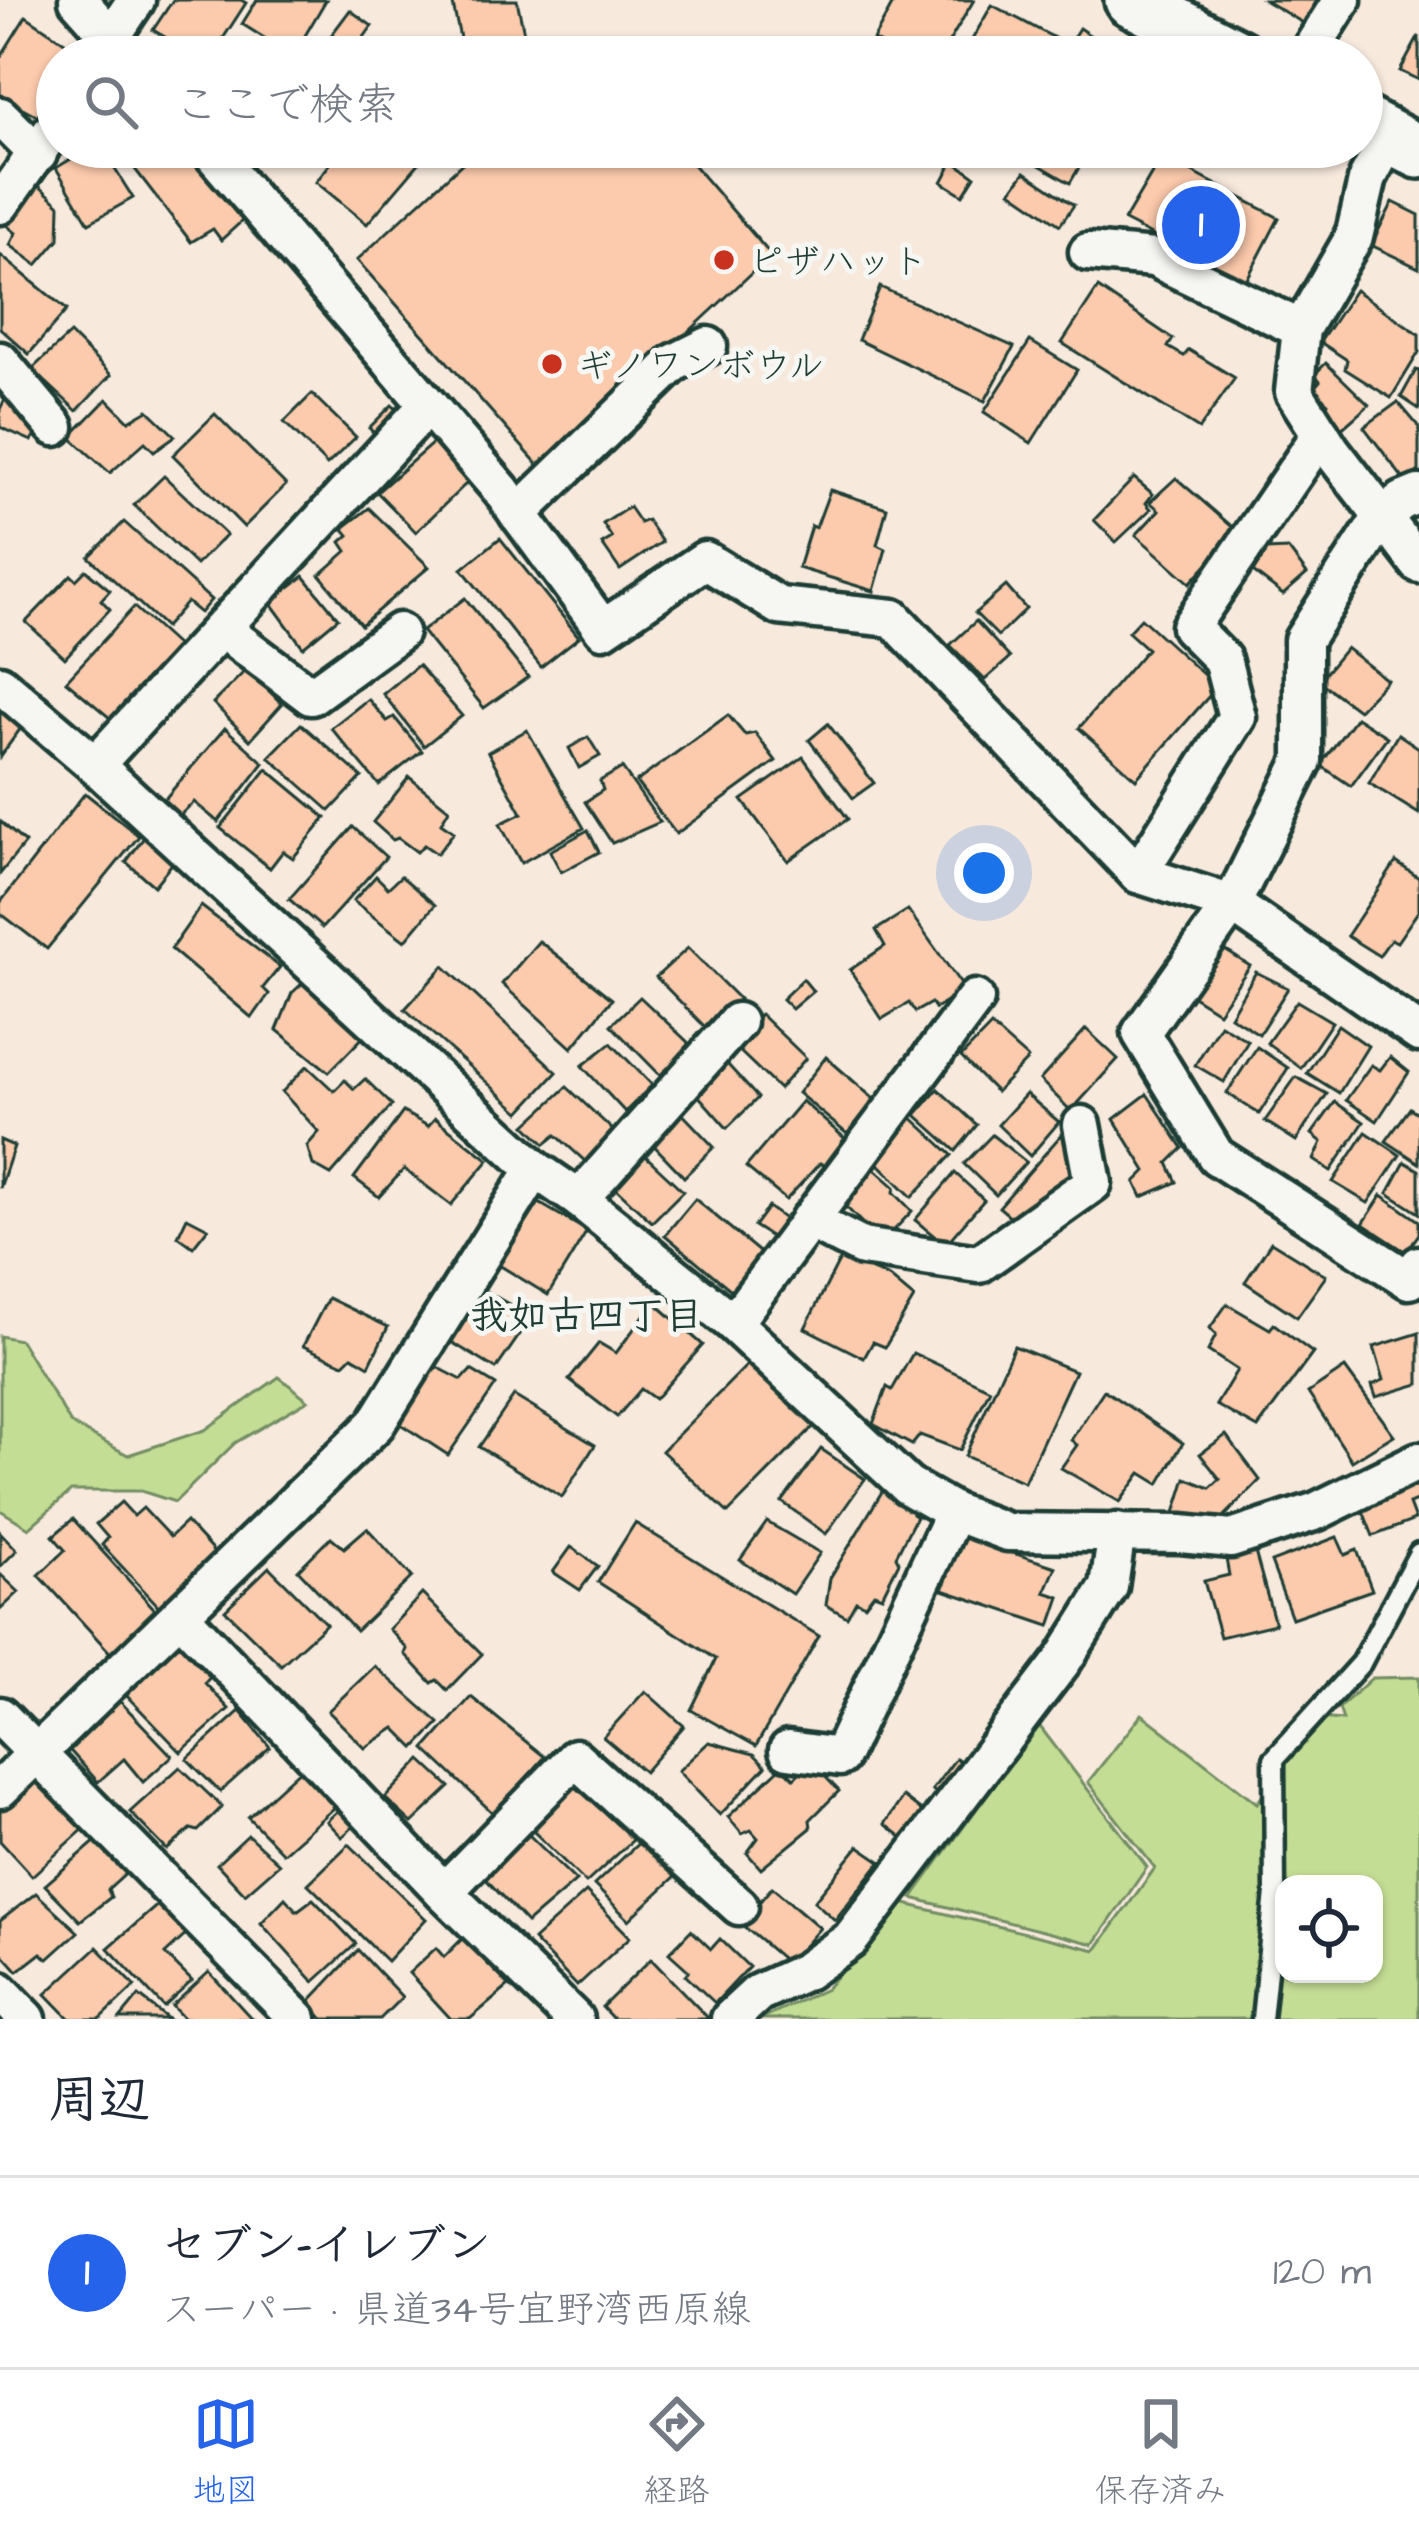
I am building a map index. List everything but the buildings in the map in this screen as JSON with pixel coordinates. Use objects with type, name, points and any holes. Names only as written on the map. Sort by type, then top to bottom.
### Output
[{"type":"main road","points":[[1131,0],[1200,36]]},
{"type":"street","points":[[78,0],[103,36]]},
{"type":"street","points":[[119,36],[136,0]]},
{"type":"street","points":[[1319,36],[1342,0]]},
{"type":"street","points":[[0,116],[36,133]]},
{"type":"street","points":[[0,206],[36,156]]},
{"type":"street","points":[[225,168],[518,514],[603,629],[705,560],[778,606],[893,618],[1138,874],[1232,904],[1419,1033]]},
{"type":"street","points":[[1373,168],[1354,237],[1301,329],[1294,392],[1321,434],[1405,499],[1419,564]]},
{"type":"street","points":[[1088,252],[1154,258],[1301,329]]},
{"type":"street","points":[[518,514],[674,363],[708,346]]},
{"type":"street","points":[[0,361],[55,427]]},
{"type":"street","points":[[95,765],[428,406]]},
{"type":"street","points":[[1138,874],[1237,717],[1222,658],[1190,627],[1321,434]]},
{"type":"street","points":[[1405,499],[1303,640],[1303,761],[1232,904],[1141,1033],[1216,1156],[1408,1280],[1419,1265]]},
{"type":"street","points":[[222,628],[310,696],[399,632]]},
{"type":"street","points":[[0,684],[95,765],[535,1169],[733,1323],[908,1486],[954,1512],[1007,1532],[1231,1539],[1317,1510],[1419,1461]]},
{"type":"street","points":[[733,1323],[975,999]]},
{"type":"street","points":[[579,1199],[737,1022]]},
{"type":"street","points":[[808,1220],[862,1247],[979,1264],[1093,1183],[1082,1125]]},
{"type":"street","points":[[0,1789],[376,1424],[535,1169]]},
{"type":"street","points":[[788,1750],[840,1757],[954,1512]]},
{"type":"street","points":[[730,2019],[758,1993],[806,1971],[850,1940],[1064,1659],[1109,1587],[1117,1532]]},
{"type":"street","points":[[182,1617],[444,1892],[574,2019]]},
{"type":"street","points":[[0,1716],[298,2019]]},
{"type":"street","points":[[444,1892],[574,1758],[739,1906]]},
{"type":"street","points":[[0,1990],[27,2019]]},
{"type":"lane","points":[[1262,2019],[1275,1893],[1274,1759],[1361,1663],[1419,1553]]},
{"type":"green space","points":[[0,1336],[20,1340],[71,1424],[128,1455],[205,1430],[279,1377],[308,1400],[235,1443],[175,1502],[141,1491],[71,1491],[29,1528],[0,1510]]},
{"type":"green space","points":[[1419,1677],[1419,2019],[760,2019],[826,1989],[897,1902],[1096,1950],[1155,1868],[1088,1782],[1142,1714],[1257,1803],[1318,1718],[1343,1720],[1339,1708],[1372,1678]]},
{"type":"green space","points":[[1038,1724],[1147,1867],[1094,1944],[912,1898]]},
{"type":"place","name":"セブン-イレブン","points":[[1201,225]]},
{"type":"place","name":"ピザハット","points":[[724,260]]},
{"type":"place","name":"ギノワンボウル","points":[[552,364]]},
{"type":"district","name":"我如古四丁目","points":[[586,1314]]}]
